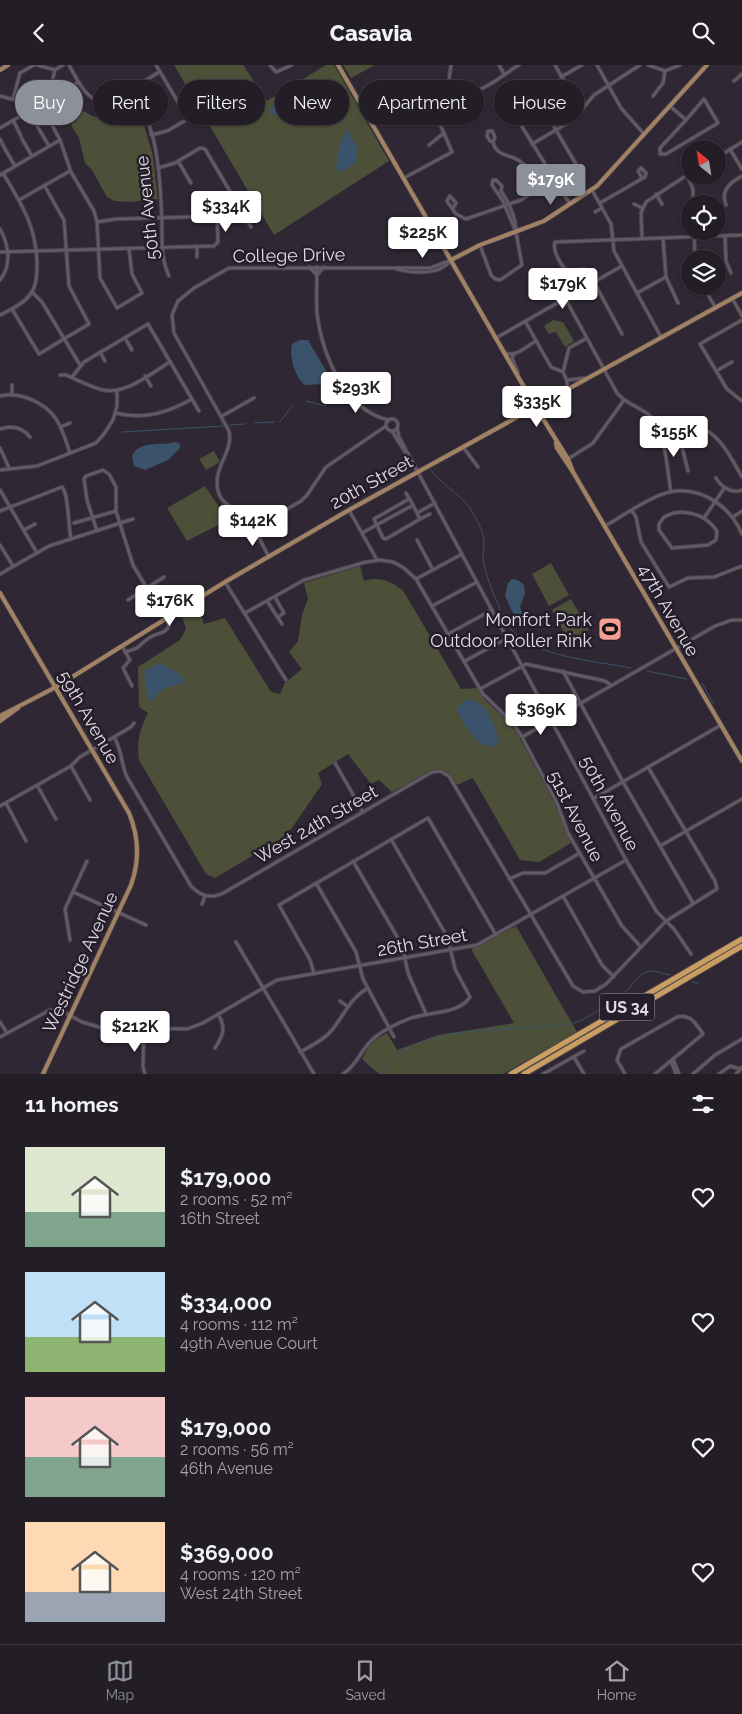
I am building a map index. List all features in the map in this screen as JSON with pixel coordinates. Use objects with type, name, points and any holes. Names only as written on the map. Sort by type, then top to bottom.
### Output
[{"type":"highway","name":"US 34","points":[[511,1074],[742,939]]},
{"type":"highway","name":"US 34","points":[[524,1074],[742,946]]},
{"type":"main road","points":[[0,70],[7,65]]},
{"type":"main road","name":"47th Avenue","points":[[338,65],[556,443],[568,459],[573,472]]},
{"type":"main road","points":[[451,261],[480,245],[544,221],[592,190],[606,178],[707,65]]},
{"type":"main road","name":"20th Street","points":[[0,716],[56,687],[349,510],[742,293]]},
{"type":"main road","name":"47th Avenue","points":[[556,443],[557,448],[605,526],[742,761]]},
{"type":"main road","name":"59th Avenue","points":[[0,593],[132,819],[137,840],[137,859]]},
{"type":"main road","name":"20th Street","points":[[0,721],[20,707]]},
{"type":"main road","name":"Westridge Avenue","points":[[43,1074],[133,879],[137,859]]},
{"type":"street","points":[[0,65],[7,65]]},
{"type":"street","points":[[0,96],[13,99],[20,73],[35,65],[55,70]]},
{"type":"street","points":[[52,80],[55,70],[63,65]]},
{"type":"street","name":"50th Avenue","points":[[70,65],[78,80]]},
{"type":"street","points":[[151,135],[167,131],[188,119],[156,65]]},
{"type":"street","points":[[270,65],[279,72],[292,65]]},
{"type":"street","points":[[449,80],[450,65]]},
{"type":"street","points":[[499,65],[504,74]]},
{"type":"street","points":[[484,87],[519,65]]},
{"type":"street","points":[[555,65],[563,80]]},
{"type":"street","points":[[561,77],[582,65]]},
{"type":"street","points":[[597,65],[626,115],[645,135]]},
{"type":"street","points":[[584,107],[594,95],[640,65]]},
{"type":"street","points":[[648,65],[665,71],[680,65]]},
{"type":"street","points":[[653,96],[663,83],[665,71]]},
{"type":"street","points":[[147,80],[160,72]]},
{"type":"street","points":[[734,81],[742,74]]},
{"type":"street","name":"50th Avenue","points":[[83,87],[93,99]]},
{"type":"street","points":[[704,99],[718,123],[666,154],[660,154],[660,148],[686,120],[704,99]]},
{"type":"street","points":[[671,107],[686,120]]},
{"type":"street","points":[[626,115],[630,113]]},
{"type":"street","points":[[0,128],[13,120],[32,156]]},
{"type":"street","points":[[37,125],[49,146]]},
{"type":"street","points":[[53,125],[60,140],[70,171],[91,204],[96,222],[101,281],[117,308],[142,293],[132,274],[129,249]]},
{"type":"street","name":"50th Avenue","points":[[148,125],[158,168],[164,265],[170,276]]},
{"type":"street","points":[[404,178],[452,152],[440,125]]},
{"type":"street","points":[[521,125],[570,205]]},
{"type":"street","points":[[553,125],[580,171]]},
{"type":"street","points":[[532,144],[564,125]]},
{"type":"street","points":[[453,208],[458,216],[466,219],[507,205],[530,194],[532,179],[523,163],[500,153],[487,136],[488,131],[492,131],[495,137],[493,142]]},
{"type":"street","points":[[429,145],[444,133]]},
{"type":"street","points":[[0,139],[15,166]]},
{"type":"street","points":[[0,315],[25,300],[32,292],[37,275],[37,251],[33,228],[19,200],[1,174],[60,140]]},
{"type":"street","points":[[726,152],[742,142]]},
{"type":"street","points":[[158,168],[178,161],[203,147],[251,227]]},
{"type":"street","points":[[730,149],[742,169]]},
{"type":"street","points":[[178,161],[191,183]]},
{"type":"street","points":[[600,203],[646,176],[645,171],[640,168],[642,178]]},
{"type":"street","points":[[19,200],[70,171]]},
{"type":"street","points":[[725,195],[727,187],[742,176]]},
{"type":"street","points":[[642,238],[642,208],[656,194],[681,178]]},
{"type":"street","points":[[480,245],[491,275],[495,279],[500,280],[519,269],[522,265],[519,242],[512,226],[507,205],[491,183],[493,180],[496,180],[502,187],[499,192]]},
{"type":"street","points":[[12,309],[39,354],[89,324],[69,286],[64,220],[44,185]]},
{"type":"street","points":[[592,190],[611,224],[614,251],[661,337]]},
{"type":"street","points":[[656,194],[662,204]]},
{"type":"street","points":[[634,204],[642,208]]},
{"type":"street","points":[[595,212],[602,208]]},
{"type":"street","points":[[96,222],[116,219],[230,215],[241,210]]},
{"type":"street","points":[[0,251],[129,249],[216,245],[217,216]]},
{"type":"street","points":[[0,229],[8,251],[8,268],[0,281]]},
{"type":"street","points":[[726,237],[742,235]]},
{"type":"street","points":[[622,334],[594,282],[584,269],[569,273],[554,249],[554,243],[558,241],[681,237]]},
{"type":"street","points":[[663,238],[666,277],[678,303]]},
{"type":"street","points":[[725,240],[726,261],[731,273]]},
{"type":"street","points":[[197,247],[197,257]]},
{"type":"street","name":"College Drive","points":[[269,557],[253,529],[242,515],[226,505],[218,491],[218,476],[231,444],[229,431],[178,341],[172,324],[172,315],[176,304],[194,289],[225,269],[430,267],[451,261]]},
{"type":"street","points":[[496,338],[622,266]]},
{"type":"street","points":[[307,267],[317,275]]},
{"type":"street","points":[[317,267],[318,319],[330,361],[354,402],[378,417],[391,431]]},
{"type":"street","points":[[317,275],[325,267]]},
{"type":"street","points":[[624,270],[628,267]]},
{"type":"street","points":[[637,293],[666,277]]},
{"type":"street","points":[[32,292],[42,301],[80,365]]},
{"type":"street","points":[[708,295],[715,307]]},
{"type":"street","points":[[565,298],[603,369],[624,401],[650,417],[658,427],[671,492]]},
{"type":"street","points":[[732,298],[742,316]]},
{"type":"street","points":[[742,320],[700,344],[729,392],[742,401]]},
{"type":"street","points":[[525,321],[551,367],[563,372],[567,379],[566,389]]},
{"type":"street","points":[[72,377],[80,365],[148,324],[200,411]]},
{"type":"street","points":[[125,338],[132,350]]},
{"type":"street","points":[[563,372],[569,348],[587,338]]},
{"type":"street","points":[[503,351],[509,355],[514,354],[536,341]]},
{"type":"street","points":[[100,352],[105,361]]},
{"type":"street","points":[[514,354],[512,358],[517,368],[517,375]]},
{"type":"street","points":[[60,375],[72,377],[98,388],[117,390],[170,362]]},
{"type":"street","points":[[716,371],[732,362]]},
{"type":"street","points":[[145,376],[151,386]]},
{"type":"street","points":[[567,379],[577,381],[587,377]]},
{"type":"street","points":[[12,385],[12,395]]},
{"type":"street","points":[[515,417],[524,404],[524,387]]},
{"type":"street","points":[[0,469],[36,466],[100,440],[115,413],[117,390]]},
{"type":"street","points":[[0,396],[12,395],[28,399],[49,411],[60,427],[70,453]]},
{"type":"street","points":[[222,417],[254,398]]},
{"type":"street","points":[[115,413],[133,416],[157,415],[171,411],[192,399]]},
{"type":"street","points":[[568,459],[593,443],[624,401]]},
{"type":"street","points":[[378,417],[396,421],[397,428],[379,433]]},
{"type":"street","points":[[253,529],[301,501],[308,495],[326,467],[379,433],[389,420]]},
{"type":"street","points":[[60,427],[70,423]]},
{"type":"street","points":[[0,429],[19,428],[30,437]]},
{"type":"street","name":"50th Avenue","points":[[397,428],[418,472],[626,860],[658,913],[679,935],[690,955]]},
{"type":"street","points":[[662,442],[680,439],[698,429],[720,440],[742,477]]},
{"type":"street","name":"50th Avenue","points":[[391,431],[418,472]]},
{"type":"street","points":[[680,439],[688,471]]},
{"type":"street","points":[[463,447],[478,467]]},
{"type":"street","points":[[0,448],[9,468]]},
{"type":"street","points":[[97,531],[87,500],[85,477],[101,471],[108,472],[116,487],[116,511],[133,565],[169,625],[167,631],[148,639],[140,648],[126,652]]},
{"type":"street","points":[[716,478],[724,488],[734,492],[742,490]]},
{"type":"street","points":[[0,511],[61,487],[66,495],[71,539]]},
{"type":"street","points":[[704,519],[724,488]]},
{"type":"street","points":[[0,490],[37,553]]},
{"type":"street","points":[[605,526],[658,496],[671,492],[692,492],[716,501],[733,517],[742,534]]},
{"type":"street","points":[[406,493],[420,519]]},
{"type":"street","points":[[409,499],[374,519],[384,539],[430,514]]},
{"type":"street","points":[[417,513],[435,503]]},
{"type":"street","points":[[362,533],[412,505]]},
{"type":"street","points":[[245,613],[304,580],[377,560],[349,510]]},
{"type":"street","points":[[74,523],[116,511]]},
{"type":"street","points":[[632,511],[638,523],[641,542],[669,587],[688,578],[714,577],[742,566]]},
{"type":"street","points":[[733,517],[742,511]]},
{"type":"street","points":[[673,513],[689,513],[704,519],[717,533],[716,540],[711,544],[672,548],[659,530],[661,520],[673,513]]},
{"type":"street","points":[[0,574],[49,545],[134,519]]},
{"type":"street","points":[[24,530],[35,524]]},
{"type":"street","points":[[418,540],[433,569]]},
{"type":"street","points":[[0,545],[13,566]]},
{"type":"street","points":[[416,579],[462,554]]},
{"type":"street","name":"51st Avenue","points":[[377,560],[398,564],[416,579],[490,704],[512,723],[522,737],[557,803],[568,833],[622,925],[642,948]]},
{"type":"street","points":[[128,600],[164,577]]},
{"type":"street","points":[[432,606],[478,582]]},
{"type":"street","points":[[226,583],[286,680]]},
{"type":"street","points":[[275,596],[284,613],[278,617]]},
{"type":"street","points":[[267,601],[282,624]]},
{"type":"street","points":[[448,634],[492,610]]},
{"type":"street","points":[[522,737],[724,622],[742,620]]},
{"type":"street","points":[[464,661],[507,638]]},
{"type":"street","points":[[122,646],[130,660],[123,668],[132,686]]},
{"type":"street","points":[[480,689],[526,664],[605,681],[611,685]]},
{"type":"street","points":[[563,671],[623,782],[693,903]]},
{"type":"street","points":[[0,806],[71,766],[91,750],[132,727],[134,723]]},
{"type":"street","points":[[593,799],[721,725]]},
{"type":"street","points":[[114,737],[120,748],[122,766],[127,777],[191,886],[205,896],[202,904]]},
{"type":"street","points":[[335,763],[363,811]]},
{"type":"street","points":[[71,766],[90,800]]},
{"type":"street","points":[[580,853],[545,873],[523,873],[509,879],[532,914],[572,984],[581,991],[590,992],[614,977],[666,921],[717,889],[715,881],[648,767]]},
{"type":"street","name":"West 24th Street","points":[[205,896],[220,895],[432,772],[440,771],[449,777],[509,879]]},
{"type":"street","points":[[36,785],[56,819]]},
{"type":"street","points":[[660,846],[742,799]]},
{"type":"street","points":[[6,803],[26,841]]},
{"type":"street","points":[[314,973],[310,960],[279,905],[428,818],[496,935]]},
{"type":"street","points":[[343,1074],[358,1061],[370,1041],[389,1029],[406,1019],[456,1007],[470,997],[455,969],[448,939],[391,839]]},
{"type":"street","name":"26th Street","points":[[0,1037],[50,1010],[71,1015],[93,1026],[187,1029],[218,1014],[277,980],[477,945],[626,860]]},
{"type":"street","points":[[70,939],[65,913],[86,861]]},
{"type":"street","points":[[353,861],[402,945],[408,973],[426,1014]]},
{"type":"street","points":[[316,883],[356,952],[359,966],[368,988],[394,1037]]},
{"type":"street","points":[[72,892],[146,925]]},
{"type":"street","points":[[563,897],[602,965],[614,977]]},
{"type":"street","points":[[236,942],[314,1074]]},
{"type":"street","points":[[300,1052],[321,1040],[332,1030],[357,994],[368,988]]},
{"type":"street","points":[[340,1001],[348,1006]]},
{"type":"street","points":[[215,1048],[224,1031],[224,1026],[218,1014]]},
{"type":"street","points":[[625,1074],[617,1060],[621,1049],[676,1017],[686,1016],[703,1034],[655,1074]]},
{"type":"street","points":[[0,1022],[7,1033]]},
{"type":"street","points":[[144,1028],[143,1067],[145,1074]]},
{"type":"street","points":[[693,1074],[725,1048],[742,1039]]},
{"type":"street","points":[[543,1074],[584,1051]]},
{"type":"street","points":[[574,1057],[584,1074]]},
{"type":"street","points":[[672,1060],[677,1074]]},
{"type":"street","points":[[719,1074],[730,1066],[741,1068],[736,1074]]},
{"type":"green space","points":[[174,65],[243,65],[253,80],[183,80]]},
{"type":"green space","points":[[326,65],[334,65],[343,80],[301,80]]},
{"type":"green space","points":[[343,65],[375,65],[351,78]]},
{"type":"green space","points":[[349,91],[359,109],[359,125],[368,125],[389,161],[274,235],[209,125],[265,125],[265,98],[267,101],[275,96],[275,125],[349,125]]},
{"type":"green space","points":[[83,111],[93,116],[93,125],[144,125],[153,156],[158,199],[130,202],[115,201],[107,197],[92,170],[85,163],[79,138],[71,125],[83,125]]},
{"type":"green space","points":[[553,320],[563,322],[574,341],[565,347],[556,332],[549,334],[544,326]]},
{"type":"green space","points":[[214,451],[220,462],[206,470],[199,459]]},
{"type":"green space","points":[[205,486],[228,520],[187,541],[167,508]]},
{"type":"green space","points":[[551,563],[569,595],[549,606],[532,574]]},
{"type":"green space","points":[[360,566],[364,581],[381,579],[395,585],[404,592],[461,689],[477,688],[486,701],[511,724],[558,809],[571,843],[539,862],[520,860],[473,778],[457,785],[448,773],[435,769],[392,792],[379,780],[371,784],[348,754],[318,773],[322,784],[284,837],[215,878],[206,874],[139,760],[139,736],[148,713],[139,707],[138,667],[180,640],[186,629],[181,613],[197,604],[204,624],[225,618],[271,692],[280,694],[285,683],[302,669],[289,652],[298,641],[302,615],[308,599],[304,583]]},
{"type":"green space","points":[[571,599],[589,630],[569,641],[552,610]]},
{"type":"green space","name":"Monfort Park Outdoor Roller Rink","points":[[613,624],[616,630],[602,636],[601,630]]},
{"type":"green space","points":[[516,926],[577,1032],[503,1074],[379,1074],[362,1059],[371,1042],[387,1033],[397,1050],[438,1035],[514,1023],[471,949]]},
{"type":"water","points":[[275,101],[275,114],[269,112]]},
{"type":"water","points":[[346,131],[350,131],[350,137],[357,146],[356,162],[342,172],[338,171],[336,167],[340,144]]},
{"type":"water","points":[[300,340],[308,340],[329,376],[325,384],[305,385],[298,377],[291,349],[292,344]]},
{"type":"water","points":[[176,442],[180,444],[180,448],[168,460],[145,470],[134,466],[132,456],[140,448],[151,444]]},
{"type":"water","points":[[512,579],[518,580],[524,585],[525,593],[520,607],[527,627],[518,624],[505,596],[508,583]]},
{"type":"water","points":[[159,663],[178,673],[185,680],[183,683],[163,689],[149,703],[144,671]]},
{"type":"water","points":[[467,699],[477,702],[485,708],[490,716],[499,739],[494,746],[482,744],[466,727],[457,708]]},
{"type":"waterway","points":[[306,401],[326,406]]},
{"type":"waterway","points":[[280,422],[292,406]]},
{"type":"waterway","points":[[255,423],[274,422]]},
{"type":"waterway","points":[[230,425],[245,424]]},
{"type":"waterway","points":[[122,432],[224,426]]},
{"type":"waterway","points":[[431,470],[466,503],[478,523],[484,539],[483,559],[491,588],[507,623],[520,638],[549,652],[631,668]]},
{"type":"waterway","points":[[647,671],[687,679]]},
{"type":"waterway","points":[[702,683],[713,703]]},
{"type":"waterway","points":[[382,1074],[396,1056],[416,1044],[441,1036],[468,1032],[551,1026],[578,1022],[618,998],[642,974],[653,971],[670,975]]},
{"type":"waterway","points":[[692,982],[698,983]]},
{"type":"place","name":"Monfort Park Outdoor Roller Rink","points":[[610,629]]}]
